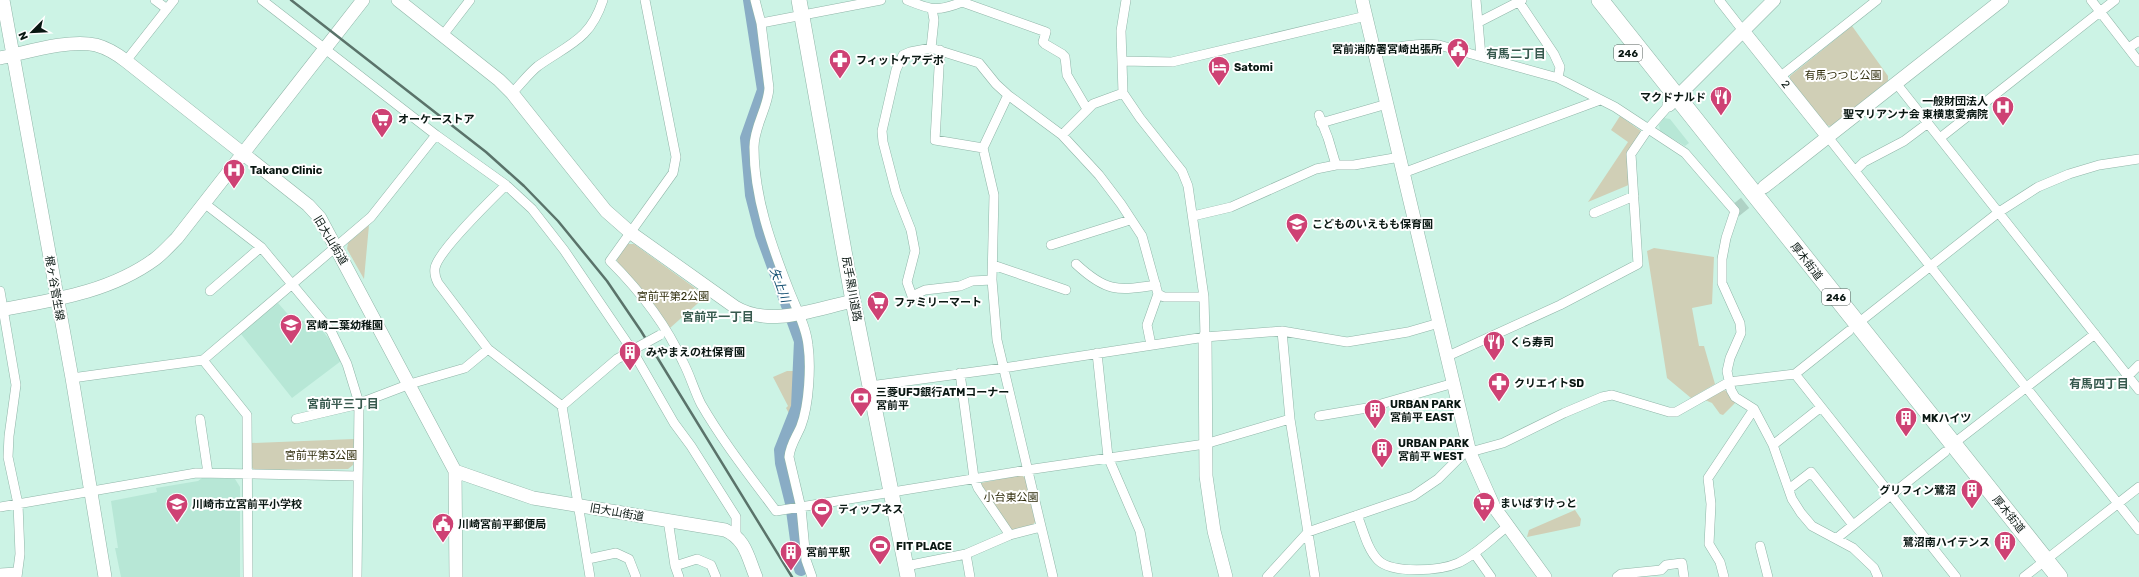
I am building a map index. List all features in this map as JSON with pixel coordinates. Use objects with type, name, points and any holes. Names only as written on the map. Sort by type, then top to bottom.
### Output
[{"type":"highway","name":"厚木街道","points":[[1586,0],[1673,101],[1949,448],[2038,570],[2059,577]]},
{"type":"highway","name":"厚木街道","points":[[1600,0],[1673,101]]},
{"type":"main road","name":"尻手黒川道路","points":[[799,0],[853,301],[907,571]]},
{"type":"street","name":"梶ヶ谷菅生線","points":[[3,0],[6,57],[57,298],[72,378],[105,577]]},
{"type":"street","points":[[155,0],[167,9]]},
{"type":"street","points":[[126,61],[174,0]]},
{"type":"street","points":[[262,0],[436,135],[506,185],[532,209],[564,250],[635,349],[674,423],[691,446],[736,517],[736,535],[742,541],[756,577]]},
{"type":"street","points":[[2,309],[90,292],[109,285],[137,271],[156,258],[177,238],[363,0]]},
{"type":"street","points":[[398,0],[499,80],[512,93],[606,211],[631,232],[746,313],[768,318],[853,301]]},
{"type":"street","points":[[443,35],[470,0]]},
{"type":"street","points":[[512,93],[536,67],[572,45],[586,33],[595,21],[603,0]]},
{"type":"street","points":[[645,0],[676,157],[673,173],[610,261],[628,279],[650,305],[663,333],[683,360],[700,402],[720,435],[776,511],[1108,457],[1205,444],[1290,419]]},
{"type":"street","points":[[755,0],[761,23],[769,88],[768,98],[757,132],[754,147],[760,203],[794,314],[808,344],[808,379],[805,414],[790,450],[789,456],[795,509],[806,560],[812,577]]},
{"type":"street","points":[[761,23],[880,0]]},
{"type":"street","points":[[907,0],[923,8],[932,9],[952,6],[962,2],[1046,32],[1043,42],[1044,44],[1065,57],[1067,75],[1087,109]]},
{"type":"street","points":[[1126,0],[1121,31],[1123,93],[1140,118],[1182,171],[1188,186],[1204,297],[1206,476],[1214,531],[1226,577]]},
{"type":"street","points":[[1362,0],[1470,452],[1491,500],[1545,577]]},
{"type":"street","points":[[1476,0],[1481,56]]},
{"type":"street","points":[[1719,0],[1744,32]]},
{"type":"street","points":[[1448,356],[1560,305],[1638,264],[1634,223],[1631,154],[1648,129],[1673,101],[1744,32],[1774,0]]},
{"type":"street","points":[[1781,76],[1877,0]]},
{"type":"street","points":[[1764,188],[2002,0]]},
{"type":"street","points":[[2091,0],[2130,48],[2139,62]]},
{"type":"street","points":[[1940,138],[2115,0]]},
{"type":"street","points":[[1478,22],[1521,1],[1554,54],[1560,67],[1558,78]]},
{"type":"street","points":[[932,9],[936,49],[935,140],[983,148]]},
{"type":"street","points":[[1122,61],[1172,62],[1366,16]]},
{"type":"street","name":"2","points":[[1744,32],[1781,76],[1828,137]]},
{"type":"street","points":[[2130,48],[2139,41]]},
{"type":"street","points":[[1375,53],[1409,44],[1423,43],[1439,45],[1558,78],[1600,100],[1685,153],[1735,211],[1726,238],[1722,260],[1722,283],[1740,323],[1740,333],[1730,358],[1727,371],[1729,382],[1735,397],[1754,409],[1773,445],[1789,489],[1801,513],[1812,526],[1837,538],[1853,548],[1874,568],[1878,577]]},
{"type":"street","name":"旧大山街道","points":[[6,57],[74,44],[85,44],[108,50],[126,61],[308,205],[320,218],[337,246],[455,471],[456,577]]},
{"type":"street","points":[[992,280],[972,281],[960,286],[925,290],[912,296],[908,282],[915,251],[911,230],[896,192],[883,142],[882,131],[896,70],[903,55],[910,52],[936,49],[979,63],[996,84],[1008,95],[1062,134],[1099,175],[1121,204],[1130,220],[1142,236],[1157,289],[1164,297],[1204,297]]},
{"type":"street","points":[[1896,83],[2139,390]]},
{"type":"street","points":[[1062,134],[1093,104],[1123,93]]},
{"type":"street","points":[[1008,95],[983,148],[994,195],[992,280],[997,340],[1053,577]]},
{"type":"street","points":[[1403,173],[1600,100]]},
{"type":"street","points":[[1336,165],[1328,138],[1320,119],[1387,104]]},
{"type":"street","points":[[1855,171],[1864,162],[1904,141],[1928,123]]},
{"type":"street","points":[[72,378],[204,360],[371,217],[436,135]]},
{"type":"street","points":[[1828,137],[2139,530]]},
{"type":"street","points":[[1193,216],[1231,207],[1316,169],[1336,165],[1354,165],[1400,157]]},
{"type":"street","points":[[1268,577],[1308,532],[1413,496],[1438,479],[1463,454],[1503,443],[1564,413],[1602,397],[1612,395],[1669,412],[1676,412],[1729,382],[1795,374],[1999,212],[2038,187],[2069,174],[2099,165],[2139,159]]},
{"type":"street","points":[[506,185],[473,218],[439,259],[435,268],[438,283],[488,349],[562,406],[590,577]]},
{"type":"street","points":[[1594,213],[1634,196]]},
{"type":"street","points":[[204,203],[261,247],[291,285],[331,331],[347,364],[359,403],[356,577]]},
{"type":"street","points":[[1051,246],[1130,220]]},
{"type":"street","points":[[210,291],[261,247]]},
{"type":"street","points":[[1076,264],[1110,288],[1123,290],[1157,289]]},
{"type":"street","points":[[993,265],[1066,290]]},
{"type":"street","points":[[1151,344],[1147,325],[1157,289]]},
{"type":"street","points":[[0,291],[16,385],[9,436],[8,457],[18,504],[20,554],[17,574],[0,573]]},
{"type":"street","points":[[870,386],[1003,368],[1205,336],[1282,331],[1347,342],[1408,332],[1439,323]]},
{"type":"street","points":[[1282,331],[1290,419],[1315,577]]},
{"type":"street","points":[[562,406],[617,359],[663,333]]},
{"type":"street","points":[[1837,538],[2095,334]]},
{"type":"street","points":[[296,419],[359,403],[410,384],[465,368],[488,349]]},
{"type":"street","points":[[1097,353],[1108,457],[1140,531],[1148,577]]},
{"type":"street","points":[[204,360],[247,415],[246,473],[248,577]]},
{"type":"street","points":[[2128,376],[2139,366]]},
{"type":"street","points":[[960,373],[974,478],[978,488],[1010,535]]},
{"type":"street","points":[[1795,374],[1956,577]]},
{"type":"street","points":[[1319,416],[1367,408],[1454,383]]},
{"type":"street","points":[[1773,445],[1821,407]]},
{"type":"street","points":[[1724,577],[1720,562],[1709,544],[1711,504],[1708,478],[1754,409]]},
{"type":"street","points":[[200,419],[208,473]]},
{"type":"street","name":"旧大山街道","points":[[455,471],[533,498],[725,530],[736,535]]},
{"type":"street","points":[[1789,489],[1811,472],[1853,525]]},
{"type":"street","points":[[0,507],[196,473],[358,476]]},
{"type":"street","points":[[2038,570],[2139,487]]},
{"type":"street","points":[[1357,515],[1370,550],[1378,560],[1387,566],[1398,569],[1440,567],[1460,562],[1508,526]]},
{"type":"street","points":[[668,520],[675,566],[679,577]]},
{"type":"street","points":[[907,571],[966,554],[1010,535],[1041,527]]},
{"type":"street","points":[[1760,546],[1768,577]]},
{"type":"street","points":[[588,559],[616,553],[629,559],[636,577]]},
{"type":"street","points":[[1474,553],[1491,577]]},
{"type":"street","points":[[966,554],[970,577]]},
{"type":"street","points":[[675,566],[697,559],[712,565],[716,577]]},
{"type":"street","points":[[1617,577],[1621,574],[1661,570],[1666,565],[1682,563],[1684,577]]},
{"type":"street","points":[[1440,567],[1442,577]]},
{"type":"shaded area","points":[[1664,118],[1670,119],[1689,143],[1685,146],[1660,131],[1659,125]]},
{"type":"shaded area","name":"宮崎二葉幼稚園","points":[[278,303],[293,320],[306,321],[312,317],[329,339],[341,361],[292,398],[241,334]]},
{"type":"shaded area","name":"川崎市立宮前平小学校","points":[[202,478],[235,479],[240,487],[240,577],[121,577],[115,548],[118,548],[111,501],[157,492],[156,488],[198,481]]},
{"type":"green space","name":"有馬つつじ公園","points":[[1852,26],[1888,76],[1888,81],[1831,126],[1824,125],[1790,81],[1790,76]]},
{"type":"green space","points":[[1620,116],[1641,131],[1627,155],[1631,184],[1588,202],[1628,142],[1611,130]]},
{"type":"green space","points":[[369,225],[364,279],[347,249],[348,243]]},
{"type":"green space","name":"宮前平第2公園","points":[[627,244],[634,244],[706,296],[670,328],[651,300],[618,266],[617,259]]},
{"type":"green space","points":[[1654,248],[1714,257],[1712,304],[1692,308],[1699,346],[1704,346],[1715,384],[1691,398],[1667,378],[1647,251]]},
{"type":"green space","points":[[787,371],[796,371],[796,407],[791,417],[786,408],[788,406],[773,377]]},
{"type":"green space","points":[[1722,390],[1728,391],[1735,403],[1723,415],[1720,414],[1712,403],[1705,400]]},
{"type":"green space","name":"宮前平第3公園","points":[[354,439],[353,465],[348,469],[255,470],[250,466],[251,443]]},
{"type":"green space","name":"小台東公園","points":[[1021,475],[1027,479],[1036,521],[1032,526],[1013,530],[1007,527],[980,487],[981,483]]},
{"type":"green space","points":[[1575,510],[1581,519],[1580,526],[1527,537],[1529,530]]},
{"type":"waterway","name":"矢上川","points":[[750,0],[764,90],[747,138],[752,195],[762,234],[801,341],[798,407],[781,450],[782,463],[792,503],[801,569]]},
{"type":"tunnel","points":[[1735,211],[1761,190]]},
{"type":"railway","points":[[291,0],[486,152],[524,186],[558,221],[607,281],[641,331],[792,577]]},
{"type":"place","name":"宮前消防署宮崎出張所","points":[[1458,68]]},
{"type":"place","name":"フィットケアデポ","points":[[840,80]]},
{"type":"place","name":"Satomi","points":[[1219,86]]},
{"type":"place","name":"マクドナルド","points":[[1721,116]]},
{"type":"place","name":"一般財団法人 聖マリアンナ会 東横恵愛病院","points":[[2003,126]]},
{"type":"place","name":"オーケーストア","points":[[382,138]]},
{"type":"place","name":"Takano Clinic","points":[[234,190]]},
{"type":"place","name":"こどものいえもも保育園","points":[[1297,244]]},
{"type":"place","name":"ファミリーマート","points":[[878,322]]},
{"type":"place","name":"宮崎二葉幼稚園","points":[[291,344]]},
{"type":"place","name":"くら寿司","points":[[1494,362]]},
{"type":"place","name":"みやまえの杜保育園","points":[[630,372]]},
{"type":"place","name":"クリエイトSD","points":[[1499,402]]},
{"type":"place","name":"三菱UFJ銀行ATMコーナー 宮前平","points":[[861,418]]},
{"type":"place","name":"URBAN PARK 宮前平 EAST","points":[[1375,430]]},
{"type":"place","name":"MKハイツ","points":[[1906,438]]},
{"type":"place","name":"URBAN PARK 宮前平 WEST","points":[[1382,468]]},
{"type":"place","name":"グリフィン鷺沼","points":[[1972,510]]},
{"type":"place","name":"まいばすけっと","points":[[1484,522]]},
{"type":"place","name":"川崎市立宮前平小学校","points":[[177,524]]},
{"type":"place","name":"ティップネス","points":[[822,528]]},
{"type":"place","name":"川崎宮前平郵便局","points":[[443,544]]},
{"type":"place","name":"鷺沼南ハイテンス","points":[[2005,562]]},
{"type":"place","name":"FIT PLACE","points":[[880,566]]},
{"type":"place","name":"宮前平駅","points":[[791,572]]},
{"type":"district","name":"有馬二丁目","points":[[1516,54]]},
{"type":"district","name":"宮前平一丁目","points":[[718,317]]},
{"type":"district","name":"有馬四丁目","points":[[2099,384]]},
{"type":"district","name":"宮前平三丁目","points":[[343,404]]}]
